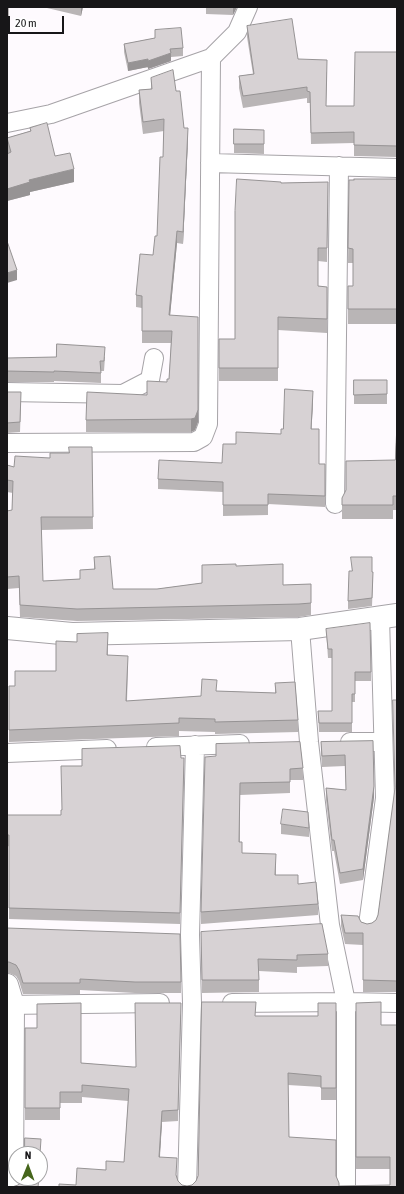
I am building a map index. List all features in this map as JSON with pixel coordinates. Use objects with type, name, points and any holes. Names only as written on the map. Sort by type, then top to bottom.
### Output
[{"type":"street","points":[[7,124],[52,114],[211,58],[237,32],[248,7]]},
{"type":"street","points":[[7,443],[194,442],[203,437],[208,424],[211,58]]},
{"type":"street","points":[[210,163],[397,168]]},
{"type":"street","points":[[335,504],[339,166]]},
{"type":"street","points":[[7,392],[123,394],[150,380],[154,358]]},
{"type":"street","points":[[7,628],[72,634],[300,629],[389,616],[383,742],[391,797],[368,925]]},
{"type":"street","points":[[300,629],[314,742],[322,926],[346,1002],[346,1187]]},
{"type":"street","points":[[314,742],[383,742]]},
{"type":"street","points":[[7,753],[256,743]]},
{"type":"street","points":[[187,1187],[205,1003],[190,934],[195,745]]},
{"type":"street","points":[[12,1187],[9,998],[205,1003],[397,1003]]},
{"type":"building","points":[[292,19],[298,59],[327,60],[326,106],[354,106],[355,52],[397,52],[397,146],[354,145],[354,132],[311,133],[310,92],[307,91],[307,87],[243,96],[239,76],[254,74],[247,26]]},
{"type":"building","points":[[181,28],[183,48],[170,49],[171,53],[148,61],[148,59],[128,63],[124,44],[155,38],[155,30]]},
{"type":"building","points":[[173,70],[176,91],[180,91],[184,128],[188,128],[183,232],[177,231],[169,315],[198,317],[198,410],[195,418],[191,419],[86,420],[87,392],[147,395],[147,381],[167,382],[167,379],[169,379],[172,331],[142,331],[142,296],[136,295],[140,254],[153,255],[155,236],[157,236],[160,157],[163,157],[164,119],[143,122],[139,90],[152,89],[151,78]]},
{"type":"building","points":[[47,123],[55,156],[70,153],[74,169],[29,180],[30,182],[7,189],[7,154],[11,152],[7,138],[31,131],[30,128]]},
{"type":"building","points":[[234,129],[264,130],[264,144],[234,144]]},
{"type":"building","points":[[237,179],[281,183],[328,182],[327,248],[318,248],[318,286],[327,287],[327,319],[278,317],[278,368],[219,368],[219,339],[235,339],[235,211]]},
{"type":"building","points":[[397,179],[397,309],[348,309],[348,286],[353,286],[353,249],[348,248],[349,180]]},
{"type":"building","points":[[7,241],[17,270],[7,273]]},
{"type":"building","points":[[57,344],[105,347],[104,361],[100,361],[101,373],[7,371],[7,358],[56,357]]},
{"type":"building","points":[[354,380],[387,380],[387,394],[354,395]]},
{"type":"building","points":[[285,389],[313,391],[311,429],[319,429],[319,464],[325,464],[325,496],[268,494],[268,505],[223,505],[223,482],[158,479],[159,460],[222,463],[223,444],[236,444],[236,432],[281,434],[281,429],[283,429]]},
{"type":"building","points":[[7,392],[21,392],[20,422],[7,423]]},
{"type":"building","points":[[397,424],[397,496],[393,496],[393,505],[342,505],[342,498],[346,490],[346,461],[395,460]]},
{"type":"building","points":[[69,447],[92,447],[93,517],[41,517],[43,581],[80,579],[80,570],[95,569],[94,557],[110,556],[113,589],[157,589],[202,583],[202,565],[236,564],[236,566],[283,564],[283,585],[311,584],[311,603],[77,609],[20,605],[19,576],[7,577],[7,511],[12,510],[13,481],[7,480],[7,465],[14,467],[15,456],[50,458],[50,453],[69,453]]},
{"type":"building","points":[[351,557],[372,557],[372,598],[348,601],[349,571],[352,571]]},
{"type":"building","points":[[370,623],[371,672],[355,672],[355,694],[352,694],[352,723],[319,723],[318,711],[332,711],[332,649],[328,649],[326,629]]},
{"type":"building","points":[[108,633],[107,655],[128,656],[126,701],[201,696],[202,679],[217,680],[216,691],[276,693],[275,683],[295,682],[298,720],[215,722],[215,719],[179,718],[179,723],[9,730],[9,686],[15,686],[15,671],[56,671],[56,641],[77,642],[77,634]]},
{"type":"building","points":[[393,700],[397,700],[397,981],[363,980],[363,933],[345,933],[341,915],[358,916],[361,922],[367,924],[376,920],[378,915],[395,788]]},
{"type":"building","points":[[373,741],[374,786],[363,869],[340,873],[334,840],[332,840],[326,788],[346,790],[345,755],[322,756],[321,742]]},
{"type":"building","points":[[300,742],[303,768],[290,769],[290,782],[240,783],[239,842],[242,842],[242,853],[276,854],[275,875],[298,875],[298,884],[316,882],[318,904],[201,912],[205,757],[216,756],[216,744]]},
{"type":"building","points":[[180,746],[181,758],[184,758],[180,913],[9,908],[9,835],[7,835],[7,815],[61,815],[61,766],[82,766],[82,749]]},
{"type":"building","points":[[283,809],[308,812],[309,828],[281,824]]},
{"type":"building","points":[[322,924],[328,954],[297,955],[297,960],[258,959],[259,980],[202,980],[201,932]]},
{"type":"building","points":[[7,928],[180,934],[181,982],[135,982],[80,979],[80,983],[23,983],[16,965],[7,962]]},
{"type":"building","points":[[202,1002],[256,1002],[255,1016],[318,1016],[318,1003],[336,1003],[336,1088],[321,1088],[321,1076],[288,1073],[289,1137],[336,1140],[336,1176],[339,1186],[390,1185],[390,1157],[356,1157],[356,1003],[381,1002],[381,1025],[397,1025],[397,1187],[59,1187],[59,1184],[76,1185],[77,1168],[106,1170],[106,1161],[124,1162],[129,1089],[82,1085],[82,1092],[60,1092],[60,1108],[25,1108],[25,1028],[37,1028],[37,1004],[81,1003],[81,1063],[136,1067],[135,1003],[181,1003],[178,1110],[162,1111],[159,1157],[177,1158],[176,1175],[178,1181],[182,1185],[187,1186],[192,1185],[198,1176]]},
{"type":"building","points":[[25,1138],[41,1139],[41,1146],[25,1146]]},
{"type":"building","points":[[15,1186],[38,1186],[38,1187],[12,1187]]}]
